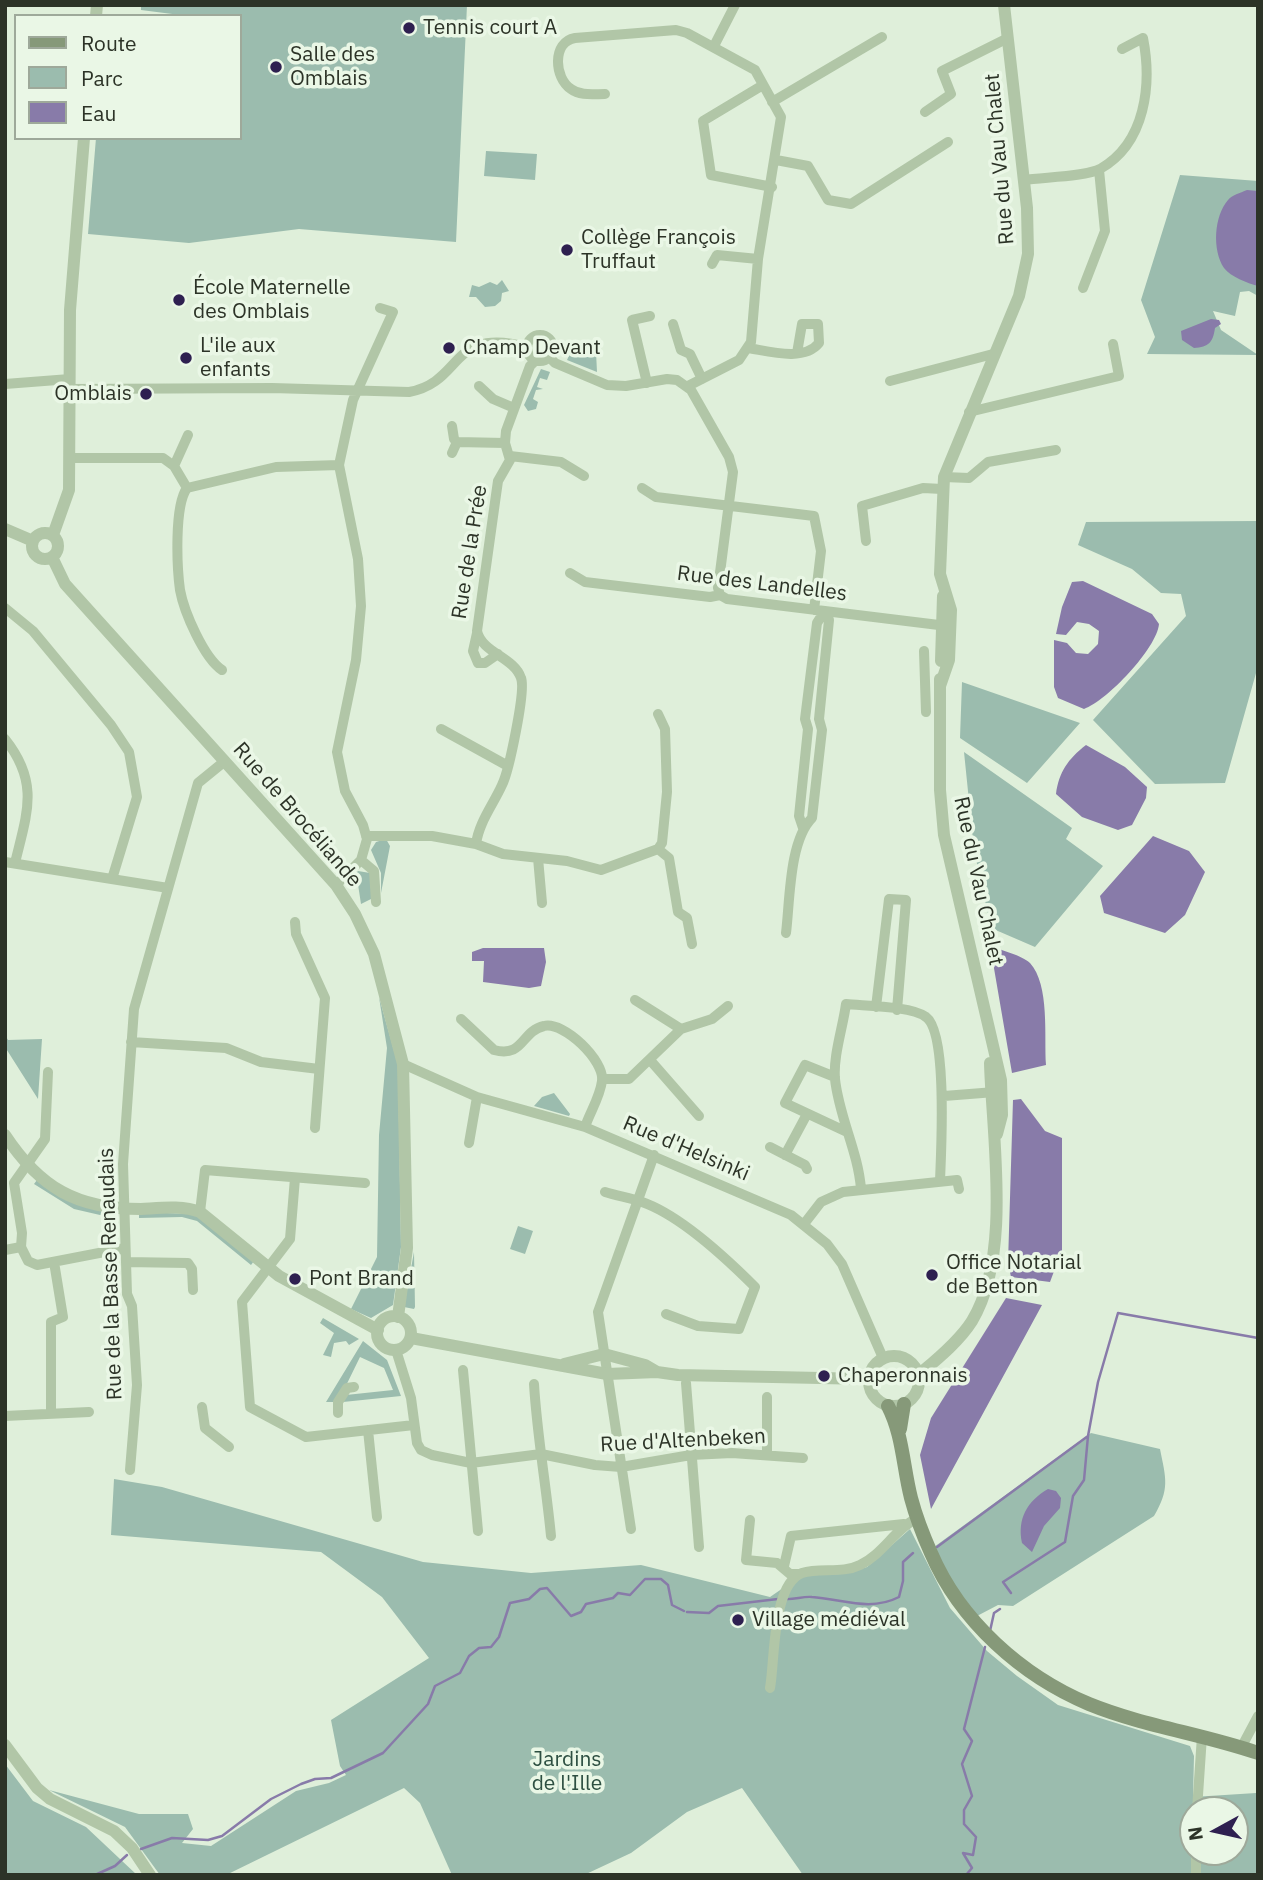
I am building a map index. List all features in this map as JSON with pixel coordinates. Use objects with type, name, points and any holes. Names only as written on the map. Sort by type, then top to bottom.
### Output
[{"type":"main road","points":[[904,1404],[900,1434],[910,1521],[952,1591],[974,1621],[1023,1667],[1090,1704],[1258,1754]]},
{"type":"main road","points":[[888,1406],[900,1434]]},
{"type":"street","points":[[714,46],[735,5]]},
{"type":"street","name":"Rue du Vau Chalet","points":[[919,1380],[923,1371],[941,1356],[971,1323],[989,1280],[996,1134],[1002,1115],[990,1041],[944,835],[940,790],[940,686],[949,660],[946,626],[951,610],[939,563],[943,483],[969,412],[1019,296],[1029,240],[1004,5]]},
{"type":"street","points":[[605,94],[579,93],[564,83],[560,75],[559,53],[566,40],[679,30],[714,46],[755,70],[782,126],[758,259],[748,348],[739,360],[688,386]]},
{"type":"street","points":[[772,102],[882,37]]},
{"type":"street","name":"Rue du Vau Chalet","points":[[925,112],[951,94],[942,71],[1008,38]]},
{"type":"street","points":[[1024,180],[1099,170],[1136,135],[1146,84],[1143,38],[1122,49]]},
{"type":"street","points":[[764,85],[703,121],[711,175],[772,187]]},
{"type":"street","points":[[53,535],[66,502],[70,458],[72,254],[84,140]]},
{"type":"street","points":[[776,160],[808,166],[828,200],[851,204],[948,142]]},
{"type":"street","points":[[1083,288],[1105,231],[1099,170]]},
{"type":"street","points":[[712,264],[717,255],[758,259]]},
{"type":"street","points":[[336,885],[361,860],[366,836],[345,791],[337,752],[356,660],[361,619],[358,559],[339,465],[353,400],[359,393],[372,354],[393,312],[380,308]]},
{"type":"street","points":[[647,383],[632,320],[650,316]]},
{"type":"street","points":[[673,324],[681,349],[690,354],[702,379]]},
{"type":"street","points":[[527,346],[535,336],[544,335],[553,345],[549,357]]},
{"type":"street","points":[[5,384],[409,392],[425,388],[463,353],[486,341],[527,346]]},
{"type":"street","points":[[969,412],[1119,376],[1113,344]]},
{"type":"street","points":[[527,346],[536,360]]},
{"type":"street","points":[[748,348],[797,353]]},
{"type":"street","points":[[890,381],[993,354]]},
{"type":"street","points":[[549,357],[555,363],[607,385],[667,379],[688,386],[732,464],[718,588],[720,594]]},
{"type":"street","points":[[549,357],[536,360],[530,366],[514,408],[505,443],[510,456],[561,462],[584,476]]},
{"type":"street","points":[[479,386],[493,399],[514,408]]},
{"type":"street","points":[[452,426],[457,442]]},
{"type":"street","points":[[174,466],[188,435]]},
{"type":"street","points":[[457,442],[505,443]]},
{"type":"street","points":[[452,453],[457,442]]},
{"type":"street","points":[[866,541],[862,506],[920,488],[969,478],[988,462],[1056,450]]},
{"type":"street","points":[[70,458],[152,456],[163,458],[174,466],[187,488],[179,511],[180,589],[206,657],[222,670]]},
{"type":"street","name":"Rue de la Prée","points":[[498,654],[485,663],[478,663],[473,652],[496,495],[510,456]]},
{"type":"street","points":[[187,488],[276,467],[339,465]]},
{"type":"street","points":[[642,488],[656,497],[814,516],[821,551],[819,611],[805,719],[808,729],[799,816],[803,828]]},
{"type":"street","points":[[5,529],[33,541]]},
{"type":"street","points":[[33,541],[41,533],[53,535]]},
{"type":"street","points":[[33,541],[36,555],[43,559],[52,557],[58,544],[53,535]]},
{"type":"street","name":"Rue de Brocéliande","points":[[52,557],[65,584],[336,885],[355,914],[374,954],[403,1064],[407,1248],[398,1317]]},
{"type":"street","name":"Rue des Landelles","points":[[570,573],[585,582],[712,597],[720,594],[727,599],[946,626]]},
{"type":"street","points":[[5,608],[33,631],[111,725],[129,752],[137,797],[112,879]]},
{"type":"street","points":[[786,933],[797,843],[803,828],[812,818],[822,730],[819,719],[829,620],[819,611]]},
{"type":"street","name":"Rue de la Prée","points":[[475,844],[478,831],[502,785],[508,766],[523,687],[516,669],[477,633]]},
{"type":"street","points":[[924,651],[926,712]]},
{"type":"street","points":[[925,688],[940,686]]},
{"type":"street","points":[[366,836],[415,835],[475,844],[503,854],[606,870],[658,849],[664,835],[667,792],[665,729],[658,714]]},
{"type":"street","points":[[805,719],[819,719]]},
{"type":"street","points":[[441,729],[508,766]]},
{"type":"street","points":[[5,740],[21,763],[28,786],[27,811],[10,862],[168,888]]},
{"type":"street","name":"Rue de la Basse Renaudais","points":[[130,1470],[137,1385],[125,1248],[123,1164],[134,1009],[198,783],[225,761]]},
{"type":"street","points":[[658,849],[668,858],[678,912],[687,919],[692,944]]},
{"type":"street","points":[[538,858],[538,891],[542,903]]},
{"type":"street","points":[[361,860],[374,871],[376,902]]},
{"type":"street","points":[[876,1007],[889,899],[906,900],[897,1010]]},
{"type":"street","points":[[295,922],[298,938],[325,998],[315,1128]]},
{"type":"street","points":[[635,1000],[681,1029]]},
{"type":"street","points":[[861,1189],[859,1167],[847,1132],[835,1077],[846,1004],[923,1014],[933,1024],[944,1096],[940,1181]]},
{"type":"street","points":[[603,1079],[629,1079],[681,1029],[712,1019],[728,1006]]},
{"type":"street","points":[[460,1019],[494,1050],[500,1052],[515,1050],[541,1026],[559,1027],[595,1059],[601,1069],[603,1079],[585,1127]]},
{"type":"street","points":[[131,1042],[226,1048],[261,1062],[319,1069]]},
{"type":"street","points":[[650,1060],[699,1116]]},
{"type":"street","name":"Rue d'Helsinki","points":[[403,1064],[477,1097],[585,1127],[654,1155],[804,1224],[827,1244],[845,1268],[883,1357]]},
{"type":"street","points":[[835,1077],[805,1065],[785,1103],[847,1132]]},
{"type":"street","points":[[48,1072],[45,1139],[15,1183],[22,1233],[21,1247],[28,1261],[37,1265],[125,1248]]},
{"type":"street","points":[[944,1096],[997,1092]]},
{"type":"street","points":[[470,1143],[477,1097]]},
{"type":"street","points":[[785,1155],[807,1114]]},
{"type":"street","points":[[5,1135],[28,1167],[56,1189],[80,1201],[125,1209],[185,1208],[200,1212],[268,1268],[351,1318],[378,1330],[384,1346],[396,1350],[411,1338],[409,1325],[398,1317],[383,1321],[378,1330]]},
{"type":"street","points":[[770,1147],[805,1165],[807,1169]]},
{"type":"street","points":[[631,1529],[598,1312],[654,1155]]},
{"type":"street","points":[[200,1212],[205,1170],[365,1183]]},
{"type":"street","points":[[295,1178],[290,1238],[242,1302],[250,1407],[299,1435],[414,1425]]},
{"type":"street","points":[[804,1224],[817,1206],[829,1196],[861,1189],[957,1180],[959,1189]]},
{"type":"street","points":[[606,1192],[636,1201],[675,1220],[729,1261],[755,1287],[739,1329],[698,1326],[666,1314]]},
{"type":"street","points":[[5,1250],[21,1247]]},
{"type":"street","points":[[51,1412],[51,1322],[63,1317],[54,1262]]},
{"type":"street","points":[[126,1262],[188,1263],[192,1269],[193,1290]]},
{"type":"street","points":[[411,1338],[607,1374],[657,1372],[678,1375],[868,1379]]},
{"type":"street","name":"Rue d'Altenbeken","points":[[396,1350],[410,1393],[417,1443],[424,1452],[471,1463],[541,1454],[595,1465],[621,1467],[691,1455],[803,1458]]},
{"type":"street","points":[[558,1365],[604,1354],[645,1364],[657,1372]]},
{"type":"street","points":[[911,1362],[919,1380],[915,1395],[904,1404],[888,1406],[873,1396],[868,1379],[870,1370],[883,1357],[903,1357],[911,1362],[923,1362],[941,1356]]},
{"type":"street","points":[[463,1370],[478,1531]]},
{"type":"street","points":[[686,1383],[699,1547]]},
{"type":"street","points":[[534,1384],[551,1536]]},
{"type":"street","points":[[338,1413],[338,1402],[347,1388],[354,1387]]},
{"type":"street","points":[[767,1397],[767,1455]]},
{"type":"street","points":[[202,1408],[205,1428],[229,1447]]},
{"type":"street","points":[[5,1416],[89,1412]]},
{"type":"street","points":[[368,1430],[377,1517]]},
{"type":"street","points":[[750,1520],[746,1560],[784,1566],[790,1574],[861,1564],[875,1556],[910,1521]]},
{"type":"street","points":[[784,1566],[789,1538],[910,1521]]},
{"type":"street","points":[[770,1688],[775,1624],[785,1598],[799,1574]]},
{"type":"street","points":[[1241,1748],[1258,1716]]},
{"type":"street","points":[[1198,1796],[1202,1736]]},
{"type":"street","points":[[5,1745],[37,1788],[50,1799],[114,1831],[132,1848],[150,1875]]},
{"type":"green space","points":[[141,5],[467,5],[456,242],[299,229],[189,243],[88,234],[96,140],[242,140],[242,14],[172,14],[141,10]]},
{"type":"green space","points":[[486,151],[537,154],[535,180],[484,176]]},
{"type":"green space","points":[[1180,175],[1258,181],[1258,296],[1249,291],[1240,292],[1235,316],[1213,311],[1221,330],[1258,355],[1147,354],[1155,337],[1141,300]]},
{"type":"green space","points":[[502,280],[509,291],[502,293],[501,301],[495,306],[485,307],[476,297],[469,297],[472,285],[479,287],[490,282],[497,285]]},
{"type":"green space","points":[[573,347],[596,352],[597,372],[567,360]]},
{"type":"green space","points":[[541,369],[550,372],[547,380],[540,378],[537,387],[543,389],[536,390],[533,399],[538,402],[536,409],[528,411],[524,405]]},
{"type":"green space","points":[[233,370],[255,376],[261,371],[268,379],[218,379],[221,374]]},
{"type":"green space","points":[[1258,521],[1258,666],[1225,783],[1155,784],[1093,720],[1186,616],[1181,594],[1161,593],[1132,569],[1078,545],[1086,522]]},
{"type":"green space","points":[[962,682],[1080,723],[1027,783],[960,738]]},
{"type":"green space","points":[[964,752],[1072,828],[1066,839],[1103,866],[1035,947],[991,928],[974,850]]},
{"type":"green space","points":[[386,839],[390,846],[381,893],[381,873],[371,850],[376,842]]},
{"type":"green space","points":[[358,871],[370,873],[373,898],[361,904],[357,878],[354,875]]},
{"type":"green space","points":[[379,997],[398,1065],[401,1247],[393,1305],[371,1318],[351,1309],[377,1257],[379,1135],[387,1048]]},
{"type":"green space","points":[[5,1035],[8,1040],[42,1039],[38,1099],[5,1047]]},
{"type":"green space","points":[[554,1093],[569,1116],[534,1106],[542,1097]]},
{"type":"green space","points":[[37,1180],[113,1213],[113,1218],[74,1209],[34,1184]]},
{"type":"green space","points":[[139,1212],[194,1214],[254,1261],[251,1265],[197,1221],[182,1217],[139,1218]]},
{"type":"green space","points":[[518,1226],[533,1231],[525,1254],[510,1249]]},
{"type":"green space","points":[[414,1252],[415,1307],[414,1309],[404,1307]]},
{"type":"green space","points":[[323,1318],[359,1339],[349,1345],[346,1341],[334,1343],[331,1357],[323,1355],[334,1333],[320,1323]]},
{"type":"green space","points":[[363,1341],[387,1360],[401,1396],[343,1402],[346,1395],[393,1390],[384,1368],[360,1357],[338,1402],[326,1402]]},
{"type":"green space","points":[[1091,1433],[1160,1449],[1165,1491],[1154,1516],[1013,1606],[998,1605],[977,1616],[948,1576],[934,1547]]},
{"type":"green space","name":"Jardins de l'Ille","points":[[114,1479],[162,1487],[423,1562],[531,1573],[641,1565],[770,1597],[802,1575],[843,1574],[867,1567],[910,1529],[950,1608],[987,1651],[1017,1676],[1058,1705],[1190,1746],[1194,1756],[1193,1796],[1179,1796],[1179,1866],[1249,1866],[1249,1796],[1209,1796],[1256,1793],[1258,1781],[1258,1875],[803,1875],[742,1788],[687,1812],[631,1853],[584,1875],[452,1875],[420,1803],[404,1788],[226,1875],[160,1875],[125,1827],[49,1790],[139,1814],[188,1814],[193,1829],[182,1843],[211,1846],[296,1791],[329,1783],[346,1775],[340,1766],[331,1720],[429,1658],[382,1597],[321,1552],[111,1535]]},
{"type":"green space","points":[[5,1764],[33,1801],[86,1827],[137,1875],[5,1875]]},
{"type":"water","points":[[1247,190],[1258,191],[1258,286],[1240,279],[1224,268],[1216,243],[1217,224],[1223,207],[1232,197]]},
{"type":"water","points":[[1211,319],[1219,320],[1221,324],[1215,328],[1207,345],[1194,348],[1182,340],[1181,331]]},
{"type":"water","points":[[1083,581],[1152,614],[1159,624],[1150,646],[1129,673],[1105,696],[1084,709],[1058,698],[1054,687],[1054,640],[1067,643],[1076,653],[1088,654],[1098,644],[1099,631],[1089,624],[1077,622],[1066,635],[1056,634],[1062,607],[1072,582]]},
{"type":"water","points":[[1086,745],[1125,767],[1147,787],[1146,798],[1132,825],[1118,830],[1082,817],[1056,794],[1065,767]]},
{"type":"water","points":[[1153,836],[1189,851],[1205,872],[1185,915],[1165,933],[1104,913],[1100,896]]},
{"type":"water","points":[[990,945],[1026,960],[1036,973],[1043,998],[1046,1065],[1012,1073]]},
{"type":"water","points":[[483,948],[544,948],[546,962],[541,986],[529,988],[483,982],[484,961],[472,961],[472,952]]},
{"type":"water","points":[[1021,1099],[1045,1131],[1062,1138],[1062,1250],[1050,1282],[1011,1277],[1008,1263],[1013,1100]]},
{"type":"water","points":[[1006,1298],[1042,1305],[931,1509],[920,1455],[931,1418]]},
{"type":"water","points":[[1048,1489],[1056,1491],[1061,1498],[1060,1508],[1044,1526],[1032,1552],[1022,1543],[1022,1519],[1034,1499]]},
{"type":"waterway","points":[[937,1547],[1088,1436],[1098,1382],[1118,1313],[1258,1338]]},
{"type":"waterway","points":[[1011,1593],[1003,1582],[1065,1542],[1073,1496],[1084,1480],[1088,1436]]},
{"type":"waterway","points":[[785,1599],[812,1597],[867,1604],[888,1601],[899,1597],[903,1581],[903,1562],[913,1553]]},
{"type":"waterway","points":[[141,1849],[172,1838],[208,1840],[222,1836],[271,1799],[315,1779],[331,1778],[383,1753],[428,1704],[435,1686],[460,1673],[469,1656],[479,1648],[491,1647],[499,1637],[510,1603],[529,1599],[540,1589],[547,1588],[571,1616],[581,1612],[586,1604],[613,1598],[618,1593],[630,1595],[645,1579],[661,1579],[668,1585],[672,1605],[684,1611]]},
{"type":"waterway","points":[[687,1612],[709,1613],[718,1606],[778,1599]]},
{"type":"waterway","points":[[990,1631],[994,1613],[1000,1609]]},
{"type":"waterway","points":[[966,1875],[972,1868],[963,1853],[973,1855],[976,1837],[964,1824],[964,1810],[972,1796],[962,1764],[972,1741],[964,1729],[985,1647]]},
{"type":"waterway","points":[[95,1875],[115,1866],[127,1855]]},
{"type":"place","name":"Tennis court A","points":[[409,28]]},
{"type":"place","name":"Salle des Omblais","points":[[276,67]]},
{"type":"place","name":"Collège François Truffaut","points":[[567,250]]},
{"type":"place","name":"École Maternelle des Omblais","points":[[179,300]]},
{"type":"place","name":"Champ Devant","points":[[449,348]]},
{"type":"place","name":"L'ile aux enfants","points":[[186,358]]},
{"type":"place","name":"Omblais","points":[[146,394]]},
{"type":"place","name":"Office Notarial de Betton","points":[[932,1275]]},
{"type":"place","name":"Pont Brand","points":[[295,1279]]},
{"type":"place","name":"Chaperonnais","points":[[824,1376]]},
{"type":"place","name":"Village médiéval","points":[[738,1620]]}]
